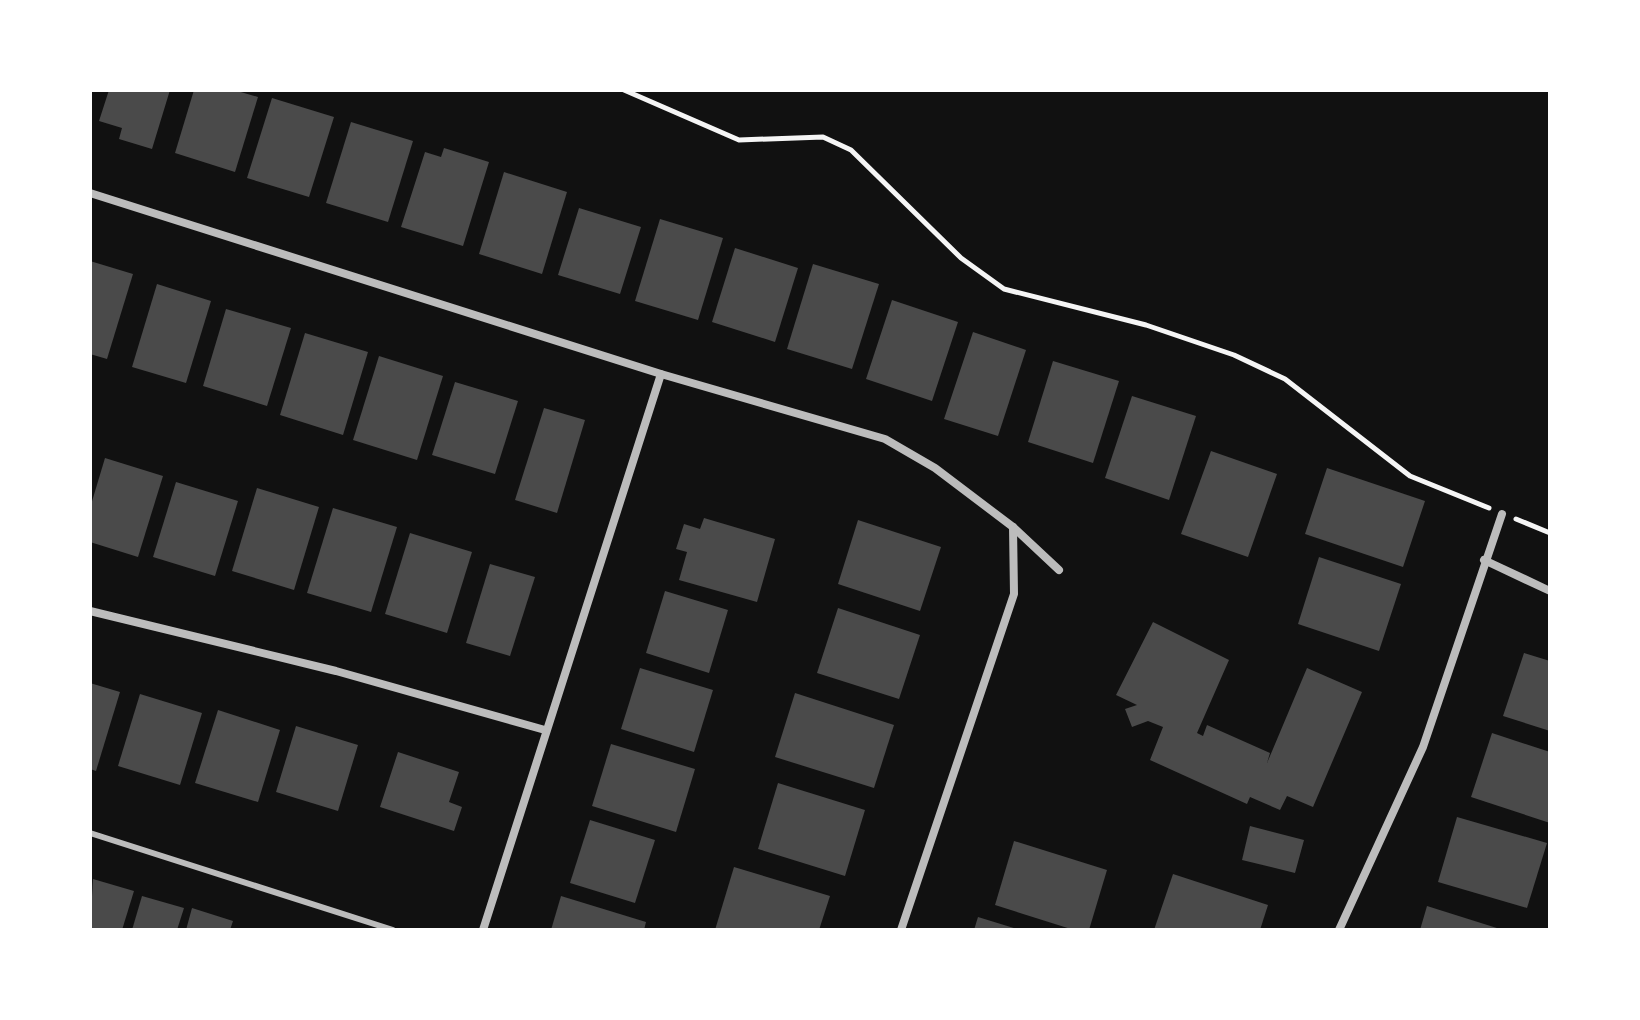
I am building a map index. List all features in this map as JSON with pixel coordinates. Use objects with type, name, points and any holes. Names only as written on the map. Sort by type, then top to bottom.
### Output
[{"type":"street","points":[[90,193],[661,374],[885,439],[935,468],[1013,527],[1059,570]]},
{"type":"street","points":[[483,930],[661,374]]},
{"type":"street","points":[[1339,930],[1423,747],[1502,514]]},
{"type":"street","points":[[901,930],[1014,594],[1013,527]]},
{"type":"street","points":[[1484,560],[1550,591]]},
{"type":"street","points":[[90,611],[336,671],[545,730]]},
{"type":"lane","points":[[90,833],[393,930]]},
{"type":"path","points":[[624,90],[739,140],[823,137],[851,150],[961,258],[1004,289],[1146,325],[1234,355],[1285,379],[1410,476],[1550,533]]},
{"type":"building","points":[[109,90],[170,90],[152,149],[119,139],[122,128],[99,121]]},
{"type":"building","points":[[194,90],[234,90],[258,97],[235,172],[175,153]]},
{"type":"building","points":[[272,98],[334,117],[309,197],[247,178]]},
{"type":"building","points":[[351,122],[413,141],[388,222],[326,203]]},
{"type":"building","points":[[444,148],[489,162],[463,246],[401,227],[425,152],[441,157]]},
{"type":"building","points":[[504,172],[567,192],[542,274],[479,254]]},
{"type":"building","points":[[579,208],[641,227],[620,294],[558,275]]},
{"type":"building","points":[[660,219],[723,238],[698,320],[635,301]]},
{"type":"building","points":[[735,248],[798,268],[775,342],[712,322]]},
{"type":"building","points":[[90,261],[133,274],[107,359],[90,354]]},
{"type":"building","points":[[813,264],[879,284],[852,369],[787,349]]},
{"type":"building","points":[[157,284],[211,301],[186,383],[132,367]]},
{"type":"building","points":[[892,300],[958,322],[932,401],[866,379]]},
{"type":"building","points":[[226,309],[291,328],[267,406],[203,386]]},
{"type":"building","points":[[973,332],[1026,350],[998,436],[944,419]]},
{"type":"building","points":[[305,333],[368,352],[343,435],[280,415]]},
{"type":"building","points":[[379,356],[443,376],[417,460],[353,440]]},
{"type":"building","points":[[1053,361],[1119,381],[1093,463],[1028,442]]},
{"type":"building","points":[[455,382],[518,401],[495,474],[432,455]]},
{"type":"building","points":[[1132,396],[1196,416],[1169,500],[1105,478]]},
{"type":"building","points":[[544,408],[585,420],[557,513],[515,500]]},
{"type":"building","points":[[1211,451],[1277,474],[1248,557],[1181,534]]},
{"type":"building","points":[[105,458],[163,476],[138,557],[90,542],[90,508]]},
{"type":"building","points":[[1327,468],[1425,501],[1403,567],[1305,534]]},
{"type":"building","points":[[176,482],[238,501],[215,576],[153,557]]},
{"type":"building","points":[[257,488],[319,507],[294,590],[232,571]]},
{"type":"building","points":[[333,508],[397,527],[371,612],[307,593]]},
{"type":"building","points":[[704,518],[775,539],[757,602],[679,580],[687,552],[676,549],[684,524],[700,529]]},
{"type":"building","points":[[858,520],[941,547],[920,611],[838,584]]},
{"type":"building","points":[[410,533],[472,552],[447,633],[385,614]]},
{"type":"building","points":[[1319,557],[1401,584],[1379,651],[1298,624]]},
{"type":"building","points":[[490,564],[535,577],[510,656],[466,643]]},
{"type":"building","points":[[665,591],[728,610],[709,673],[646,653]]},
{"type":"building","points":[[838,608],[920,635],[899,699],[817,673]]},
{"type":"building","points":[[1153,622],[1229,660],[1197,733],[1203,736],[1207,725],[1270,753],[1267,763],[1307,668],[1362,692],[1313,807],[1287,796],[1280,810],[1250,797],[1247,804],[1150,760],[1163,727],[1148,721],[1132,727],[1125,709],[1137,705],[1116,695]]},
{"type":"building","points":[[1524,653],[1550,661],[1550,731],[1503,716]]},
{"type":"building","points":[[640,668],[713,690],[694,752],[621,729]]},
{"type":"building","points":[[90,683],[120,692],[96,771],[90,769]]},
{"type":"building","points":[[795,693],[894,725],[874,788],[775,757]]},
{"type":"building","points":[[140,694],[202,713],[180,785],[118,766]]},
{"type":"building","points":[[218,710],[280,730],[258,802],[195,783]]},
{"type":"building","points":[[296,726],[358,745],[338,811],[276,792]]},
{"type":"building","points":[[1492,733],[1550,752],[1550,823],[1471,797]]},
{"type":"building","points":[[611,744],[695,769],[676,832],[592,806]]},
{"type":"building","points":[[398,752],[459,772],[449,802],[462,807],[454,831],[380,807]]},
{"type":"building","points":[[778,783],[865,810],[845,876],[758,849]]},
{"type":"building","points":[[1457,817],[1547,843],[1527,908],[1438,882]]},
{"type":"building","points":[[590,820],[655,840],[635,903],[570,883]]},
{"type":"building","points":[[1250,826],[1304,840],[1295,873],[1242,860]]},
{"type":"building","points":[[1014,841],[1107,870],[1089,930],[1074,930],[995,905]]},
{"type":"building","points":[[734,867],[830,896],[819,930],[715,930]]},
{"type":"building","points":[[1173,874],[1268,905],[1260,930],[1154,930]]},
{"type":"building","points":[[93,879],[134,891],[122,930],[90,930]]},
{"type":"building","points":[[142,896],[184,908],[177,930],[132,930]]},
{"type":"building","points":[[561,896],[646,922],[644,930],[551,930]]},
{"type":"building","points":[[1427,906],[1500,929],[1500,930],[1420,930]]},
{"type":"building","points":[[192,908],[233,921],[230,930],[186,930]]},
{"type":"building","points":[[978,917],[1017,929],[1017,930],[974,930]]}]
